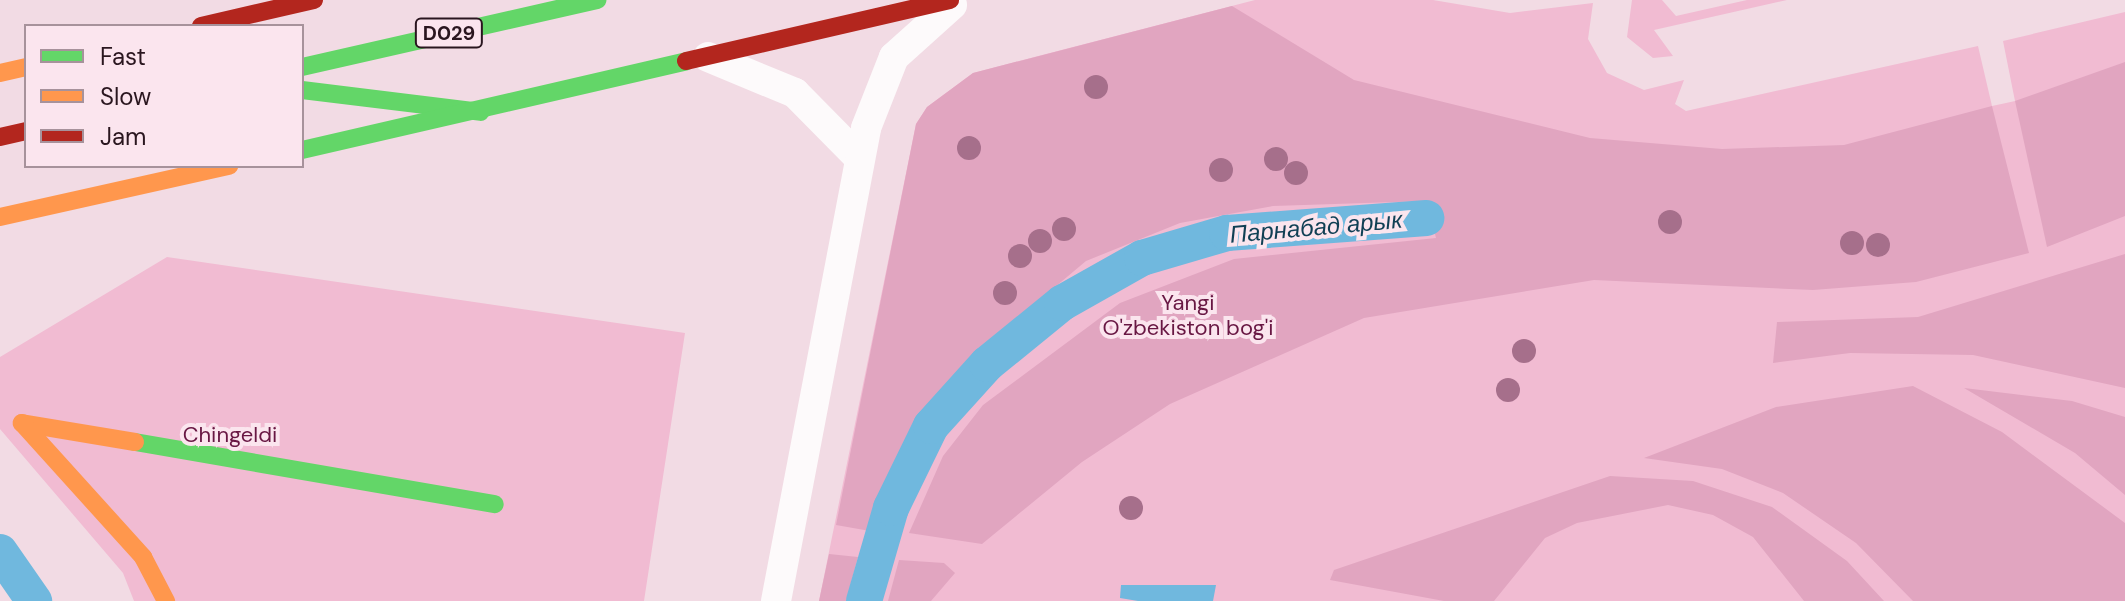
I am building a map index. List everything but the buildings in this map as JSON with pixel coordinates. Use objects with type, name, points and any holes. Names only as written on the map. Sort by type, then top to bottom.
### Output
[{"type":"main road","points":[[210,24],[314,0]]},
{"type":"main road","name":"D029","points":[[304,67],[597,0]]},
{"type":"main road","points":[[304,150],[481,112],[950,0]]},
{"type":"main road","points":[[0,73],[24,67]]},
{"type":"main road","points":[[304,90],[481,112]]},
{"type":"main road","points":[[0,137],[24,131]]},
{"type":"main road","points":[[0,217],[220,168]]},
{"type":"main road","points":[[166,601],[143,557],[22,423],[495,504]]},
{"type":"street","points":[[776,601],[859,158],[894,57],[960,0]]},
{"type":"street","points":[[706,56],[795,93],[859,158]]},
{"type":"green space","name":"Yangi O'zbekiston bog'i","points":[[1255,0],[1433,0],[1510,13],[1593,3],[1588,39],[1607,73],[1644,90],[1684,80],[1675,104],[1686,111],[1978,46],[1992,106],[2015,101],[2003,41],[2125,12],[2125,601],[819,601],[916,124],[927,107],[973,73]]},
{"type":"green space","points":[[1632,0],[1662,0],[1676,16],[1747,0],[1787,0],[1654,30],[1673,56],[1653,58],[1627,37]]},
{"type":"green space","points":[[1232,6],[1354,80],[1590,138],[1722,149],[1844,145],[1992,106],[2029,253],[1916,282],[1813,290],[1594,280],[1364,318],[1170,404],[1082,462],[982,544],[909,533],[943,456],[983,405],[1120,303],[1234,259],[1436,238],[1427,201],[1273,206],[1180,223],[1086,261],[973,356],[921,424],[870,531],[836,525],[916,124],[927,107],[973,73]]},
{"type":"green space","points":[[2125,62],[2125,216],[2047,247],[2015,101]]},
{"type":"green space","points":[[2125,254],[2125,388],[1973,355],[1850,353],[1773,363],[1777,322],[1918,317]]},
{"type":"green space","name":"Chingeldi","points":[[167,257],[685,333],[644,601],[134,601],[123,573],[0,429],[0,357]]},
{"type":"green space","points":[[1913,386],[2002,432],[2125,523],[2125,601],[1913,601],[1856,543],[1783,493],[1722,469],[1644,458],[1776,407]]},
{"type":"green space","points":[[1964,388],[2072,401],[2125,417],[2125,495],[2075,453]]},
{"type":"green space","points":[[1610,476],[1693,481],[1772,507],[1847,561],[1884,601],[1804,601],[1753,537],[1713,515],[1668,505],[1577,523],[1545,538],[1494,601],[1444,601],[1330,580],[1334,570]]},
{"type":"green space","points":[[829,554],[858,557],[846,601],[819,601]]},
{"type":"green space","points":[[899,560],[944,563],[955,573],[931,601],[888,601]]},
{"type":"water","points":[[1121,585],[1216,585],[1213,601],[1138,601],[1120,598]]},
{"type":"waterway","name":"Парнабад арык","points":[[864,601],[891,508],[931,426],[987,364],[1062,303],[1142,258],[1227,233],[1426,218]]},
{"type":"waterway","points":[[0,552],[34,601]]},
{"type":"traffic: fast","points":[[304,67],[597,0]]},
{"type":"traffic: fast","points":[[304,150],[686,61]]},
{"type":"traffic: fast","points":[[304,90],[481,112]]},
{"type":"traffic: fast","points":[[135,442],[495,504]]},
{"type":"traffic: slow","points":[[0,73],[24,67]]},
{"type":"traffic: slow","points":[[0,217],[220,168]]},
{"type":"traffic: slow","points":[[135,442],[22,423],[143,557],[166,601]]},
{"type":"traffic: jam","points":[[210,24],[314,0]]},
{"type":"traffic: jam","points":[[686,61],[950,0]]},
{"type":"traffic: jam","points":[[0,137],[24,131]]}]
